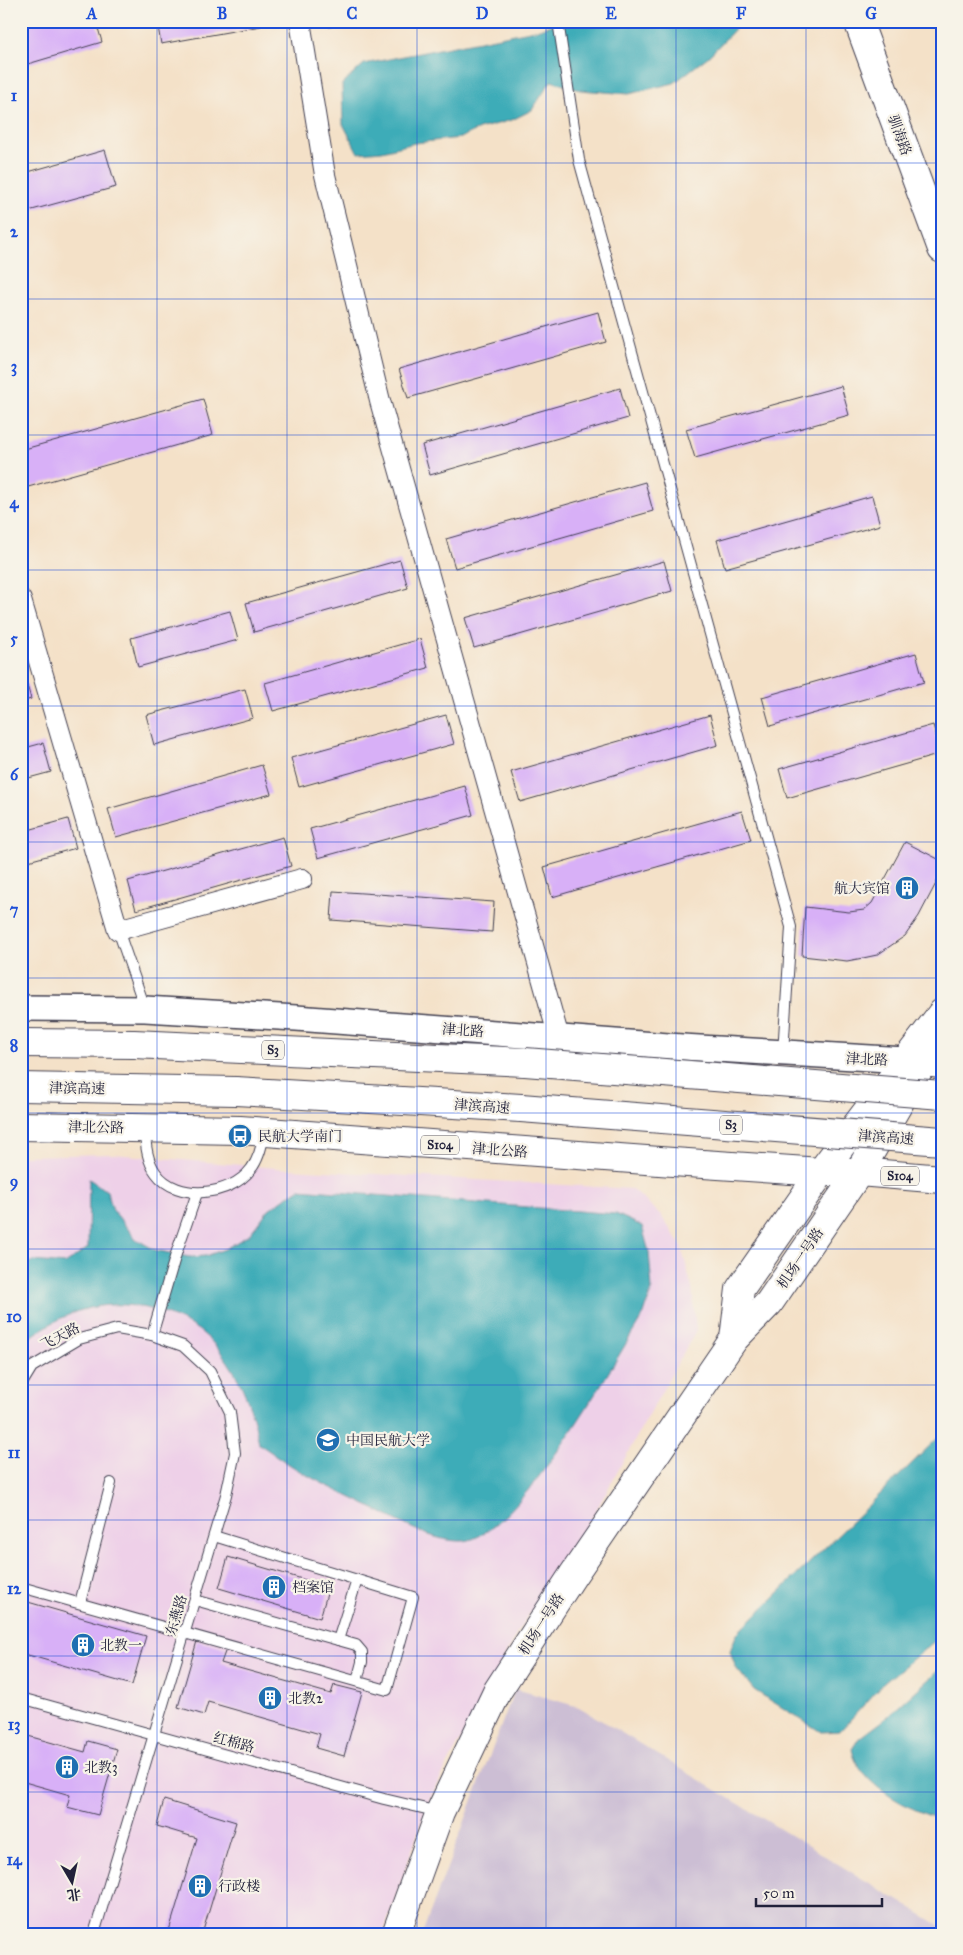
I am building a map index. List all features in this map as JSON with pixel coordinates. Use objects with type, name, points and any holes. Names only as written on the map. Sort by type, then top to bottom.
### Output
[{"type":"main road","name":"驯海路","points":[[858,21],[942,249]]},
{"type":"main road","name":"驯海路","points":[[866,21],[942,228]]},
{"type":"main road","points":[[923,1062],[942,1013]]},
{"type":"main road","points":[[824,1168],[923,1062],[942,1035]]},
{"type":"main road","name":"S3","points":[[21,1043],[134,1044],[524,1062],[942,1095]]},
{"type":"main road","name":"S104","points":[[859,1172],[923,1062]]},
{"type":"main road","name":"津滨高速","points":[[21,1087],[236,1091],[521,1108],[942,1141]]},
{"type":"main road","name":"津北公路","points":[[21,1117],[234,1122],[824,1168],[942,1180]]},
{"type":"main road","name":"津北公路","points":[[21,1126],[264,1132],[824,1168]]},
{"type":"main road","name":"机场一号路","points":[[734,1339],[740,1289],[824,1168]]},
{"type":"main road","name":"机场一号路","points":[[396,1934],[440,1812],[498,1690],[734,1339],[769,1303],[859,1172]]},
{"type":"street","points":[[300,21],[325,175],[380,401],[559,1038]]},
{"type":"street","points":[[21,600],[118,930],[302,880]]},
{"type":"street","name":"津北路","points":[[21,1008],[145,1009],[296,1018],[783,1054],[923,1062]]},
{"type":"lane","points":[[558,21],[579,160],[790,926],[783,1054]]},
{"type":"lane","points":[[118,930],[145,1009]]},
{"type":"lane","points":[[144,1128],[150,1161],[156,1173],[171,1186],[197,1193],[218,1189],[238,1182],[251,1169],[261,1149],[264,1132]]},
{"type":"lane","points":[[152,1335],[176,1254],[197,1193]]},
{"type":"lane","name":"飞天路","points":[[21,1385],[32,1368],[80,1339],[117,1329],[152,1335]]},
{"type":"lane","name":"东燕路","points":[[94,1934],[214,1536],[226,1495],[235,1453],[230,1412],[210,1371],[183,1346],[152,1335]]},
{"type":"lane","points":[[80,1603],[111,1483]]},
{"type":"lane","points":[[21,1587],[388,1690],[413,1597],[214,1536]]},
{"type":"lane","points":[[338,1640],[357,1580]]},
{"type":"lane","points":[[194,1600],[356,1645],[362,1652],[362,1662],[357,1681]]},
{"type":"lane","name":"红棉路","points":[[21,1698],[384,1799],[440,1812]]},
{"type":"shaded area","name":"中国民航大学","points":[[113,1154],[288,1169],[632,1189],[660,1214],[681,1245],[692,1288],[696,1330],[574,1550],[519,1629],[429,1800],[383,1934],[21,1934],[21,1156]]},
{"type":"shaded area","points":[[515,1689],[579,1707],[937,1924],[942,1928],[942,1934],[422,1934]]},
{"type":"water","points":[[560,21],[739,21],[739,25],[709,56],[674,83],[629,94],[580,90],[551,81],[532,110],[512,120],[479,129],[460,138],[415,143],[382,151],[358,153],[343,124],[342,84],[364,64],[540,29]]},
{"type":"water","points":[[89,1179],[107,1191],[113,1210],[136,1239],[155,1250],[189,1257],[206,1256],[225,1249],[249,1235],[269,1209],[299,1189],[616,1214],[642,1226],[649,1252],[652,1289],[644,1314],[588,1406],[563,1444],[510,1511],[485,1533],[463,1541],[440,1538],[406,1525],[297,1470],[259,1444],[248,1401],[228,1362],[204,1334],[182,1320],[143,1307],[106,1305],[88,1308],[54,1322],[21,1345],[21,1265],[34,1261],[65,1264],[88,1248]]},
{"type":"water","points":[[942,1434],[942,1635],[885,1682],[840,1731],[821,1732],[754,1690],[736,1668],[730,1651],[737,1633]]},
{"type":"water","points":[[942,1667],[942,1820],[901,1803],[875,1785],[856,1762],[852,1749],[859,1738],[887,1717]]},
{"type":"building","points":[[96,21],[102,42],[21,66],[21,22]]},
{"type":"building","points":[[157,21],[260,21],[261,26],[161,44]]},
{"type":"building","points":[[328,21],[360,21],[360,22],[329,27]]},
{"type":"building","points":[[105,150],[116,187],[21,213],[21,174]]},
{"type":"building","points":[[598,312],[606,342],[408,398],[399,369]]},
{"type":"building","points":[[841,386],[849,415],[695,458],[686,429]]},
{"type":"building","points":[[620,388],[628,418],[430,475],[422,445]]},
{"type":"building","points":[[203,399],[213,435],[21,489],[21,450]]},
{"type":"building","points":[[645,482],[653,511],[455,568],[446,539]]},
{"type":"building","points":[[872,496],[880,525],[725,568],[717,540]]},
{"type":"building","points":[[400,560],[408,588],[254,632],[246,603]]},
{"type":"building","points":[[664,561],[672,591],[474,648],[465,618]]},
{"type":"building","points":[[230,611],[238,640],[138,667],[131,638]]},
{"type":"building","points":[[420,639],[428,668],[273,711],[265,683]]},
{"type":"building","points":[[916,653],[924,682],[770,726],[762,697]]},
{"type":"building","points":[[21,671],[23,671],[31,699],[21,702]]},
{"type":"building","points":[[245,689],[253,718],[154,745],[146,715]]},
{"type":"building","points":[[446,715],[454,744],[299,787],[291,758]]},
{"type":"building","points":[[710,715],[718,745],[520,802],[511,772]]},
{"type":"building","points":[[933,725],[941,754],[787,798],[779,769]]},
{"type":"building","points":[[43,743],[51,772],[21,780],[21,749]]},
{"type":"building","points":[[262,765],[271,794],[116,837],[108,809]]},
{"type":"building","points":[[465,786],[473,815],[318,858],[310,829]]},
{"type":"building","points":[[742,811],[751,840],[552,897],[544,867]]},
{"type":"building","points":[[68,819],[76,848],[21,863],[21,832]]},
{"type":"building","points":[[283,837],[291,866],[136,910],[128,881]]},
{"type":"building","name":"航大宾馆","points":[[905,842],[942,861],[942,872],[919,916],[905,936],[877,955],[863,958],[847,961],[802,956],[805,907],[849,912],[864,910],[872,903]]},
{"type":"building","points":[[333,891],[494,902],[492,932],[331,920]]},
{"type":"building","name":"档案馆","points":[[228,1557],[329,1587],[320,1618],[219,1588]]},
{"type":"building","name":"北教一","points":[[21,1600],[146,1636],[132,1685],[21,1653]]},
{"type":"building","name":"北教2","points":[[197,1641],[226,1649],[221,1663],[331,1694],[334,1685],[362,1692],[344,1756],[316,1748],[320,1734],[208,1702],[204,1715],[178,1707]]},
{"type":"building","name":"北教3","points":[[21,1734],[85,1752],[88,1741],[117,1749],[98,1815],[67,1807],[70,1795],[21,1781]]},
{"type":"building","name":"行政楼","points":[[164,1800],[236,1822],[202,1934],[168,1934],[197,1838],[157,1826]]},
{"type":"place","name":"航大宾馆","points":[[907,888]]},
{"type":"place","name":"民航大学南门","points":[[240,1136]]},
{"type":"place","name":"中国民航大学","points":[[328,1440]]},
{"type":"place","name":"档案馆","points":[[274,1587]]},
{"type":"place","name":"北教一","points":[[83,1645]]},
{"type":"place","name":"北教2","points":[[270,1698]]},
{"type":"place","name":"北教3","points":[[67,1767]]},
{"type":"place","name":"行政楼","points":[[200,1886]]}]
